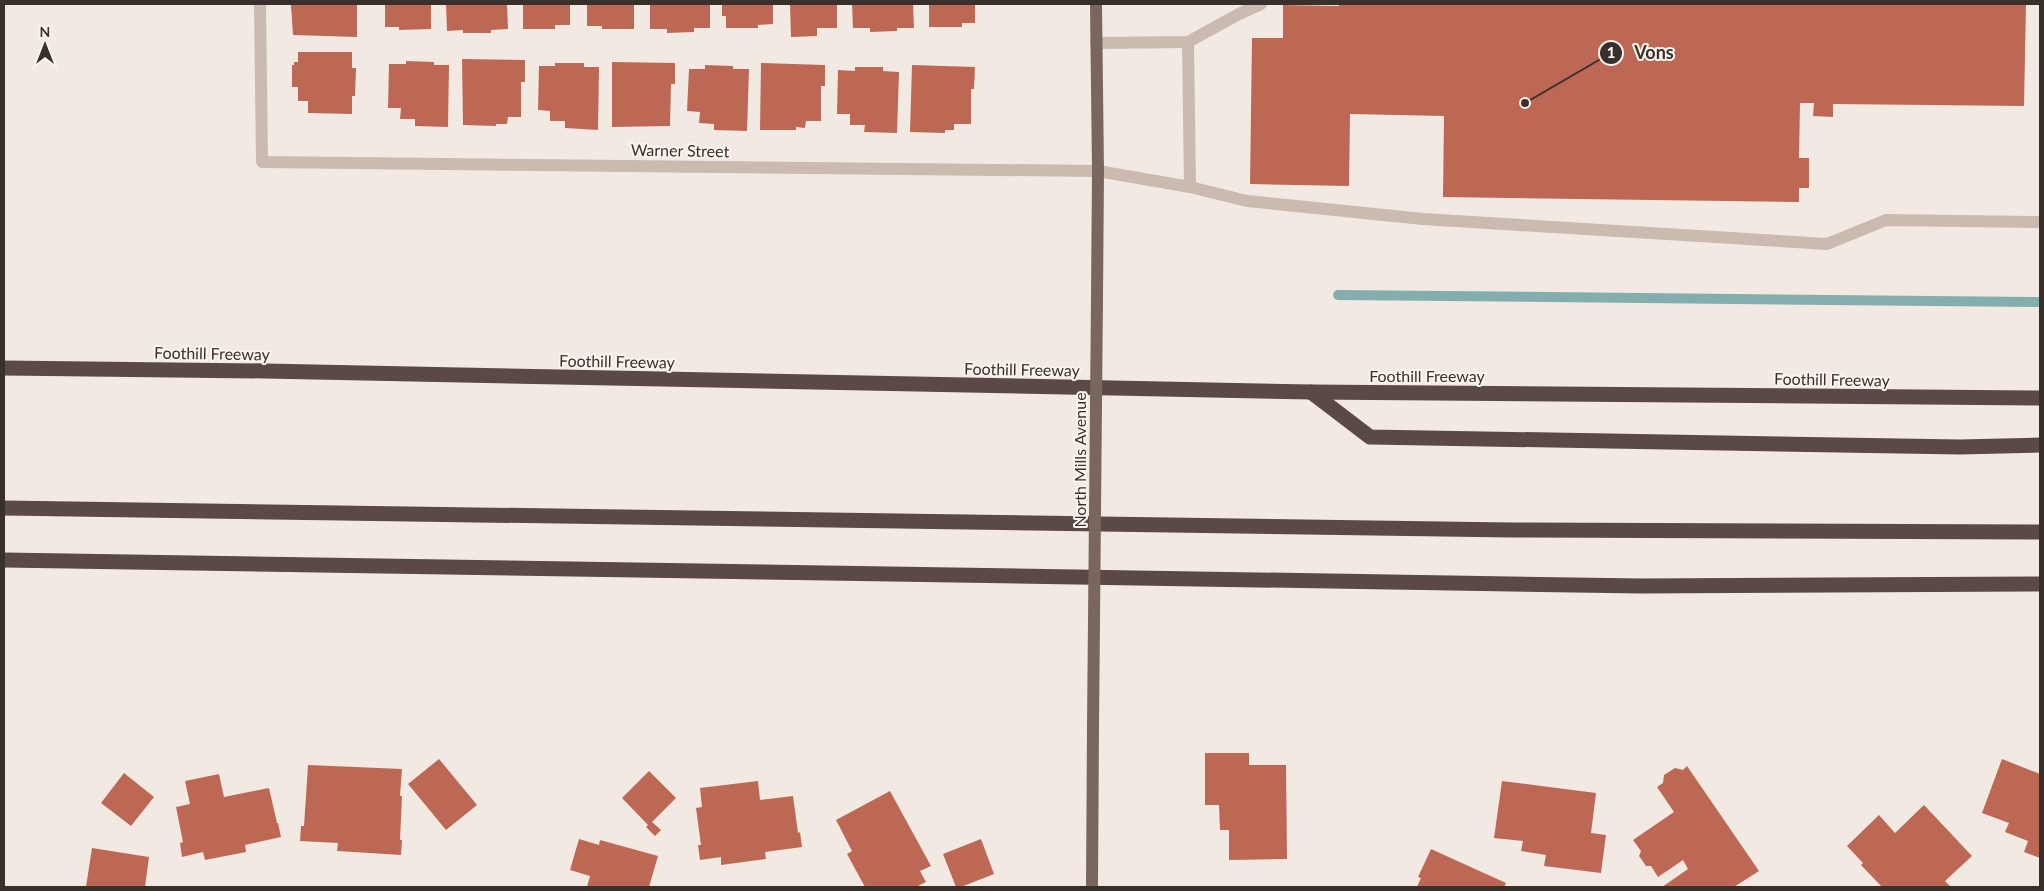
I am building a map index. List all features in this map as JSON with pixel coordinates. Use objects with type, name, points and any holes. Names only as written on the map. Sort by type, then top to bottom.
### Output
[{"type":"highway","name":"Foothill Freeway","points":[[4,368],[265,371],[1311,392],[2040,398]]},
{"type":"highway","points":[[1311,392],[1370,437],[1960,447],[2040,445]]},
{"type":"highway","points":[[4,508],[1531,531],[2040,532]]},
{"type":"highway","points":[[4,560],[1641,586],[2040,584]]},
{"type":"main road","name":"North Mills Avenue","points":[[1092,887],[1098,223],[1096,4]]},
{"type":"street","name":"Warner Street","points":[[260,4],[262,162],[1098,171],[1190,187],[1247,200],[1423,219],[1827,244],[1886,220],[2040,222]]},
{"type":"street","points":[[1096,43],[1188,42],[1239,9],[1261,4]]},
{"type":"street","points":[[1188,42],[1190,187]]},
{"type":"building","points":[[357,4],[357,37],[293,35],[291,5]]},
{"type":"building","points":[[385,4],[431,4],[431,29],[399,30],[399,27],[385,27]]},
{"type":"building","points":[[446,4],[507,4],[508,29],[491,30],[491,33],[463,33],[463,30],[447,31]]},
{"type":"building","points":[[523,4],[570,4],[570,25],[555,25],[555,29],[523,29]]},
{"type":"building","points":[[587,4],[634,4],[634,29],[602,29],[602,26],[587,26]]},
{"type":"building","points":[[650,4],[710,4],[710,28],[694,28],[694,32],[667,33],[667,29],[650,29]]},
{"type":"building","points":[[722,4],[773,4],[773,24],[758,25],[758,28],[726,28],[726,16],[722,16]]},
{"type":"building","points":[[790,4],[837,4],[837,28],[817,28],[817,36],[791,37]]},
{"type":"building","points":[[852,4],[913,4],[914,28],[897,28],[897,31],[870,32],[870,28],[853,28]]},
{"type":"building","points":[[929,4],[975,4],[975,23],[962,23],[962,27],[929,27]]},
{"type":"building","points":[[1339,4],[2026,4],[2024,106],[1833,104],[1833,117],[1813,116],[1814,103],[1800,103],[1799,158],[1809,158],[1809,188],[1799,188],[1799,202],[1443,197],[1444,116],[1350,114],[1349,186],[1250,184],[1252,38],[1283,38],[1283,5],[1339,6]]},
{"type":"building","points":[[298,52],[352,52],[352,68],[356,68],[355,96],[352,96],[352,114],[308,113],[308,101],[298,101],[298,87],[292,87],[292,65],[294,65],[294,62],[298,62]]},
{"type":"building","points":[[462,59],[525,60],[525,82],[521,82],[521,117],[508,117],[507,124],[496,124],[496,126],[463,125]]},
{"type":"building","points":[[406,61],[434,62],[434,65],[449,65],[448,127],[415,126],[415,119],[400,119],[401,108],[388,108],[389,64],[406,64]]},
{"type":"building","points":[[612,62],[675,63],[675,84],[671,84],[670,126],[612,127]]},
{"type":"building","points":[[555,63],[584,63],[584,67],[599,67],[598,130],[565,128],[565,121],[550,121],[550,111],[538,110],[539,66],[555,66]]},
{"type":"building","points":[[761,63],[825,65],[825,86],[821,86],[821,121],[806,121],[805,128],[796,127],[796,130],[760,130]]},
{"type":"building","points":[[705,65],[733,66],[733,69],[749,69],[747,131],[714,130],[714,124],[699,123],[700,112],[687,111],[689,69],[705,69]]},
{"type":"building","points":[[912,65],[975,67],[974,89],[971,89],[971,124],[954,124],[954,130],[945,130],[945,133],[910,132]]},
{"type":"building","points":[[855,67],[883,67],[883,71],[899,72],[897,133],[864,132],[865,125],[850,125],[850,114],[837,114],[838,70],[855,71]]},
{"type":"building","points":[[1205,753],[1249,753],[1249,765],[1286,765],[1287,859],[1229,860],[1229,830],[1220,830],[1219,805],[1205,805]]},
{"type":"building","points":[[439,759],[477,805],[446,830],[408,784]]},
{"type":"building","points":[[2002,759],[2040,774],[2040,858],[2024,852],[2028,841],[2005,832],[2009,823],[1982,813]]},
{"type":"building","points":[[308,765],[402,769],[400,796],[402,796],[401,855],[337,851],[338,843],[300,841],[301,826],[304,826]]},
{"type":"building","points":[[1687,766],[1759,871],[1734,887],[1662,887],[1688,869],[1683,860],[1658,877],[1651,866],[1646,866],[1639,856],[1641,851],[1633,840],[1674,812],[1657,787],[1663,783],[1664,775],[1675,768],[1683,770]]},
{"type":"building","points":[[649,771],[676,798],[652,822],[661,830],[655,836],[646,827],[648,825],[622,798]]},
{"type":"building","points":[[124,773],[154,797],[131,826],[101,803]]},
{"type":"building","points":[[219,774],[224,797],[269,788],[281,837],[245,845],[246,852],[205,860],[203,852],[182,857],[180,843],[183,842],[176,807],[190,804],[185,781]]},
{"type":"building","points":[[758,781],[760,800],[793,796],[798,833],[800,832],[802,847],[765,852],[766,859],[721,865],[721,857],[700,860],[698,845],[701,845],[696,808],[702,807],[700,788]]},
{"type":"building","points":[[1502,781],[1596,793],[1591,833],[1606,835],[1601,873],[1544,866],[1546,855],[1521,851],[1523,841],[1494,838]]},
{"type":"building","points":[[890,791],[931,866],[920,871],[926,882],[916,887],[865,887],[847,854],[852,851],[836,820]]},
{"type":"building","points":[[1924,805],[1972,856],[1945,881],[1951,887],[1882,887],[1861,865],[1863,863],[1847,846],[1879,815],[1895,833]]},
{"type":"building","points":[[579,839],[599,845],[600,840],[658,856],[649,887],[587,887],[590,876],[570,870]]},
{"type":"building","points":[[981,839],[994,874],[961,887],[956,887],[943,854]]},
{"type":"building","points":[[92,848],[149,857],[145,887],[86,887]]},
{"type":"building","points":[[1431,849],[1506,883],[1504,887],[1417,887],[1421,878],[1418,877]]},
{"type":"waterway","points":[[1338,295],[2040,302]]},
{"type":"place","name":"Vons","points":[[1525,103]]}]
